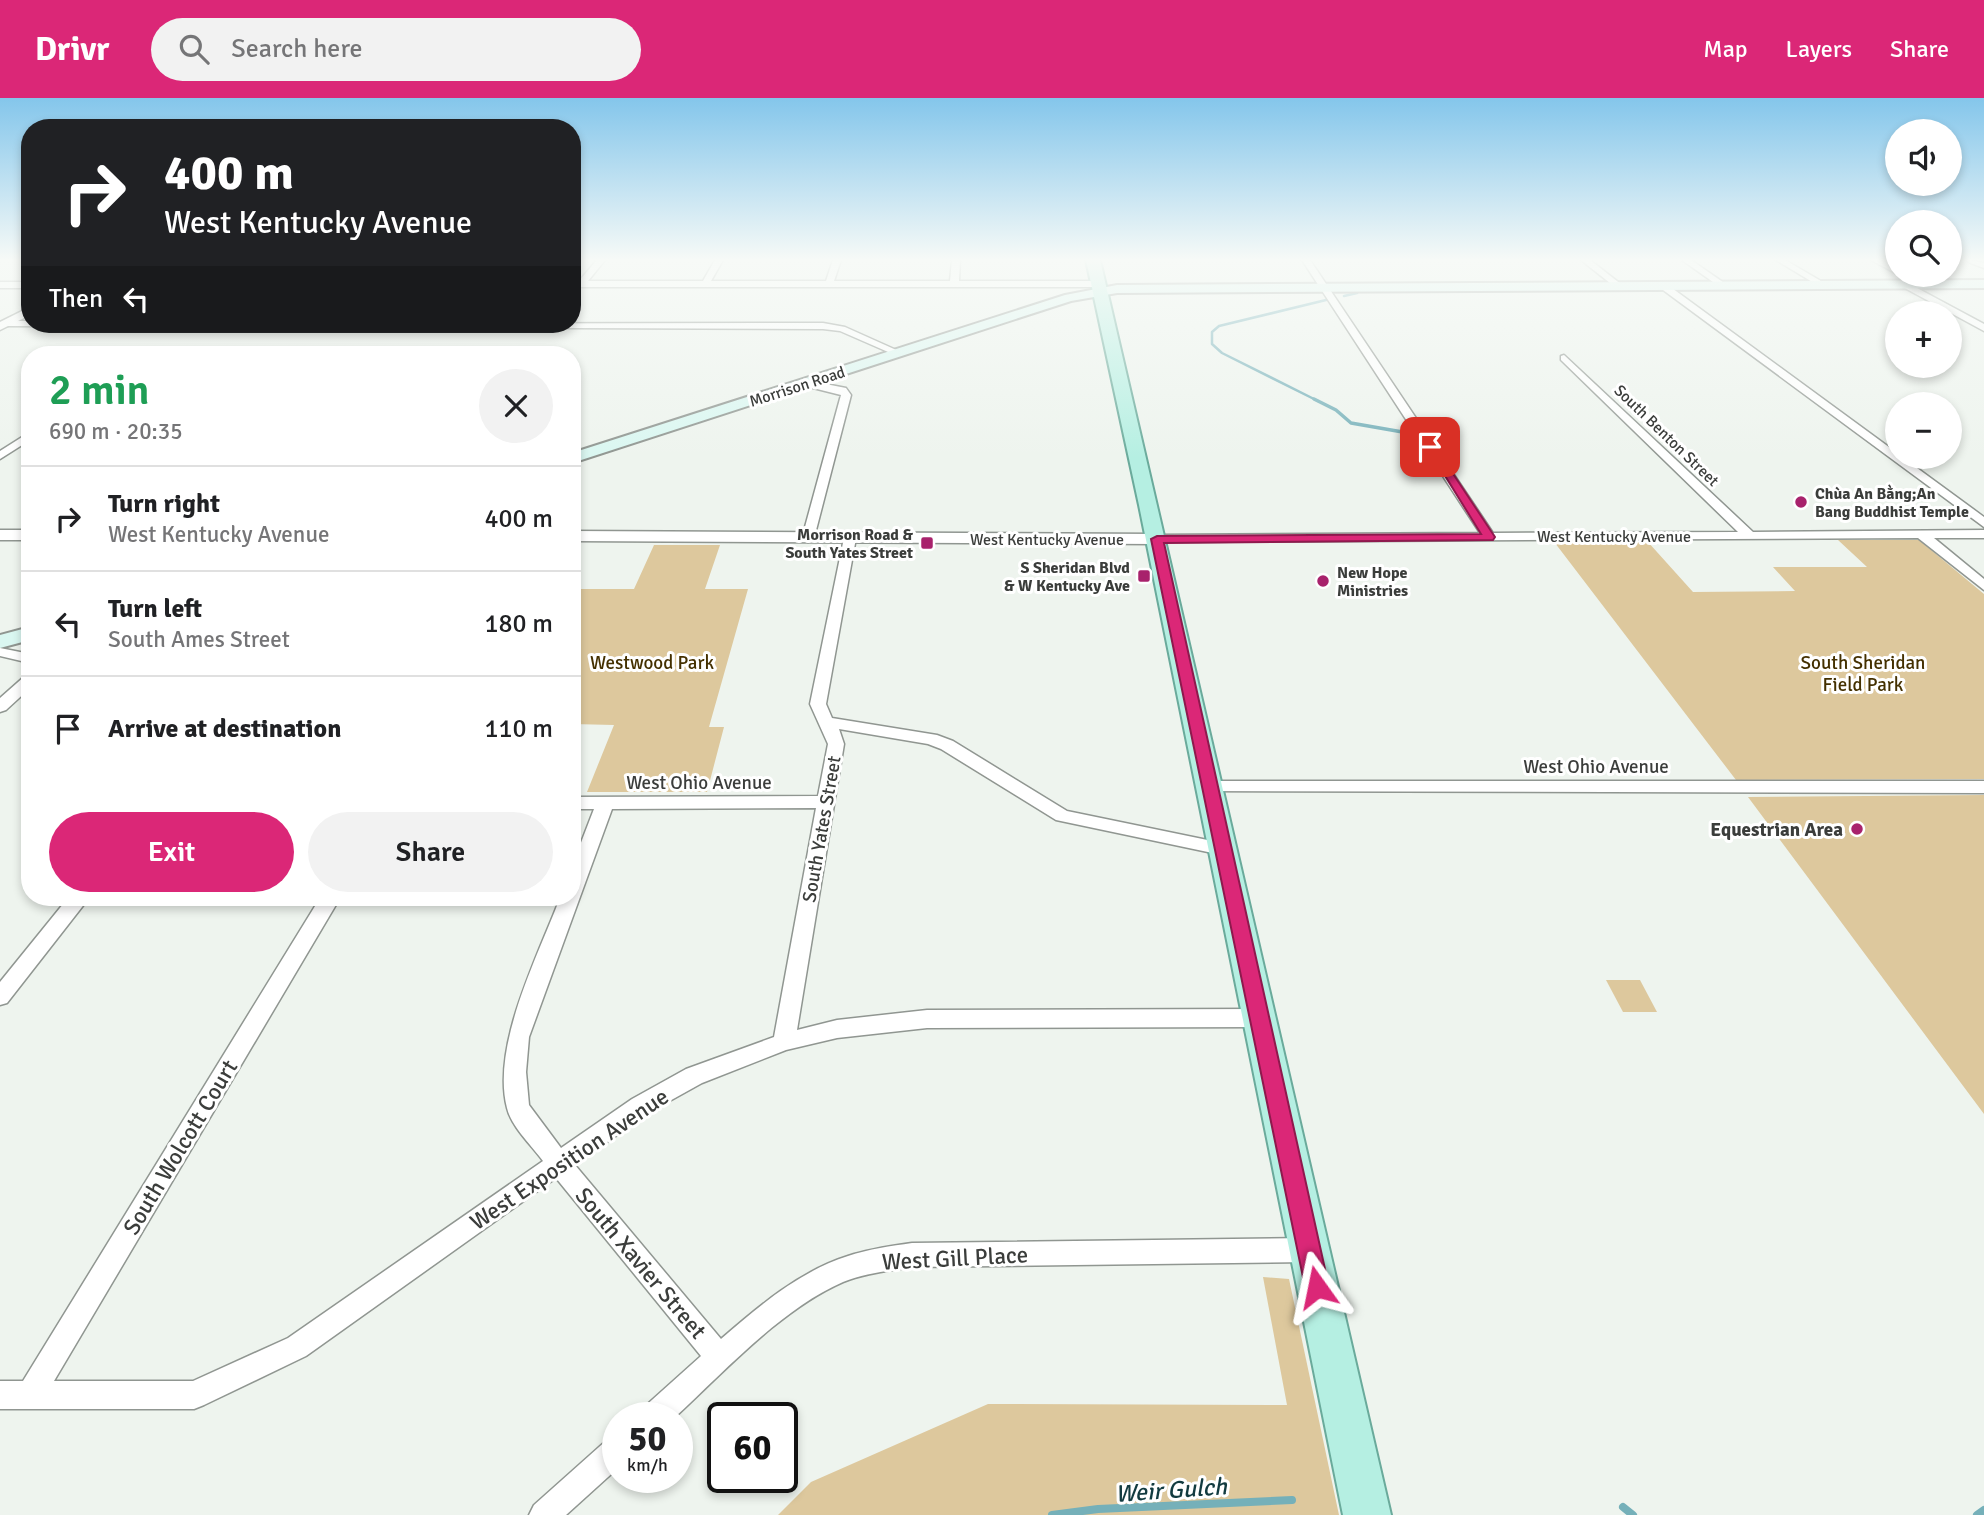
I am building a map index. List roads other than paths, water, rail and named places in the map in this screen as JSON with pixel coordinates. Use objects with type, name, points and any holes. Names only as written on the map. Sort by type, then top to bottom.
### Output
[{"type":"main road","name":"Morrison Road","points":[[581,455],[982,326]]},
{"type":"main road","points":[[1110,326],[1367,1515]]},
{"type":"main road","points":[[0,642],[21,635]]},
{"type":"street","points":[[824,326],[842,329],[898,353]]},
{"type":"street","points":[[1350,326],[1489,537]]},
{"type":"street","points":[[1718,326],[1984,523]]},
{"type":"street","name":"South Benton Street","points":[[1564,358],[1749,535]]},
{"type":"street","points":[[805,383],[842,390],[846,395],[808,538]]},
{"type":"street","points":[[0,456],[21,441]]},
{"type":"street","points":[[1921,534],[1984,586]]},
{"type":"street","name":"West Kentucky Avenue","points":[[581,537],[1157,539],[1984,534]]},
{"type":"street","points":[[0,535],[21,535]]},
{"type":"street","name":"South Yates Street","points":[[784,1042],[836,744],[830,723],[824,718],[818,704],[850,538]]},
{"type":"street","points":[[0,652],[21,657]]},
{"type":"street","points":[[0,707],[21,687]]},
{"type":"street","points":[[830,723],[939,742],[1062,817],[1222,849]]},
{"type":"street","name":"West Ohio Avenue","points":[[1209,787],[1984,787]]},
{"type":"street","name":"West Ohio Avenue","points":[[581,803],[827,802]]},
{"type":"street","points":[[581,867],[605,803]]},
{"type":"street","points":[[0,997],[73,906]]},
{"type":"street","name":"South Wolcott Court","points":[[30,1395],[325,906]]},
{"type":"street","name":"South Xavier Street","points":[[567,906],[518,1037],[515,1072],[518,1108],[559,1164],[720,1358]]},
{"type":"street","name":"West Exposition Avenue","points":[[0,1395],[194,1395],[241,1376],[298,1348],[640,1106],[694,1076],[784,1042],[837,1029],[927,1020],[1259,1018]]},
{"type":"street","name":"West Gill Place","points":[[671,1402],[792,1300],[829,1276],[865,1263],[912,1255],[1309,1250]]},
{"type":"street","points":[[544,1515],[602,1463]]},
{"type":"waterway","points":[[1219,326],[1212,332],[1212,344],[1222,353],[1336,410],[1351,423],[1414,434]]},
{"type":"waterway","name":"Weir Gulch","points":[[1052,1515],[1098,1509],[1292,1500]]},
{"type":"waterway","name":"Weir Gulch","points":[[1623,1507],[1633,1515]]},
{"type":"waterway","name":"Weir Gulch","points":[[1977,1515],[1984,1510]]},
{"type":"place","name":"Chùa An Bằng;An Bang Buddhist Temple","points":[[1801,502]]},
{"type":"place","name":"Morrison Road & South Yates Street","points":[[927,543]]},
{"type":"place","name":"S Sheridan Blvd & W Kentucky Ave","points":[[1144,576]]},
{"type":"place","name":"New Hope Ministries","points":[[1323,581]]},
{"type":"place","name":"Equestrian Area","points":[[1857,829]]},
{"type":"park label","name":"Westwood Park","points":[[652,662]]},
{"type":"park label","name":"South Sheridan Field Park","points":[[1863,673]]}]
